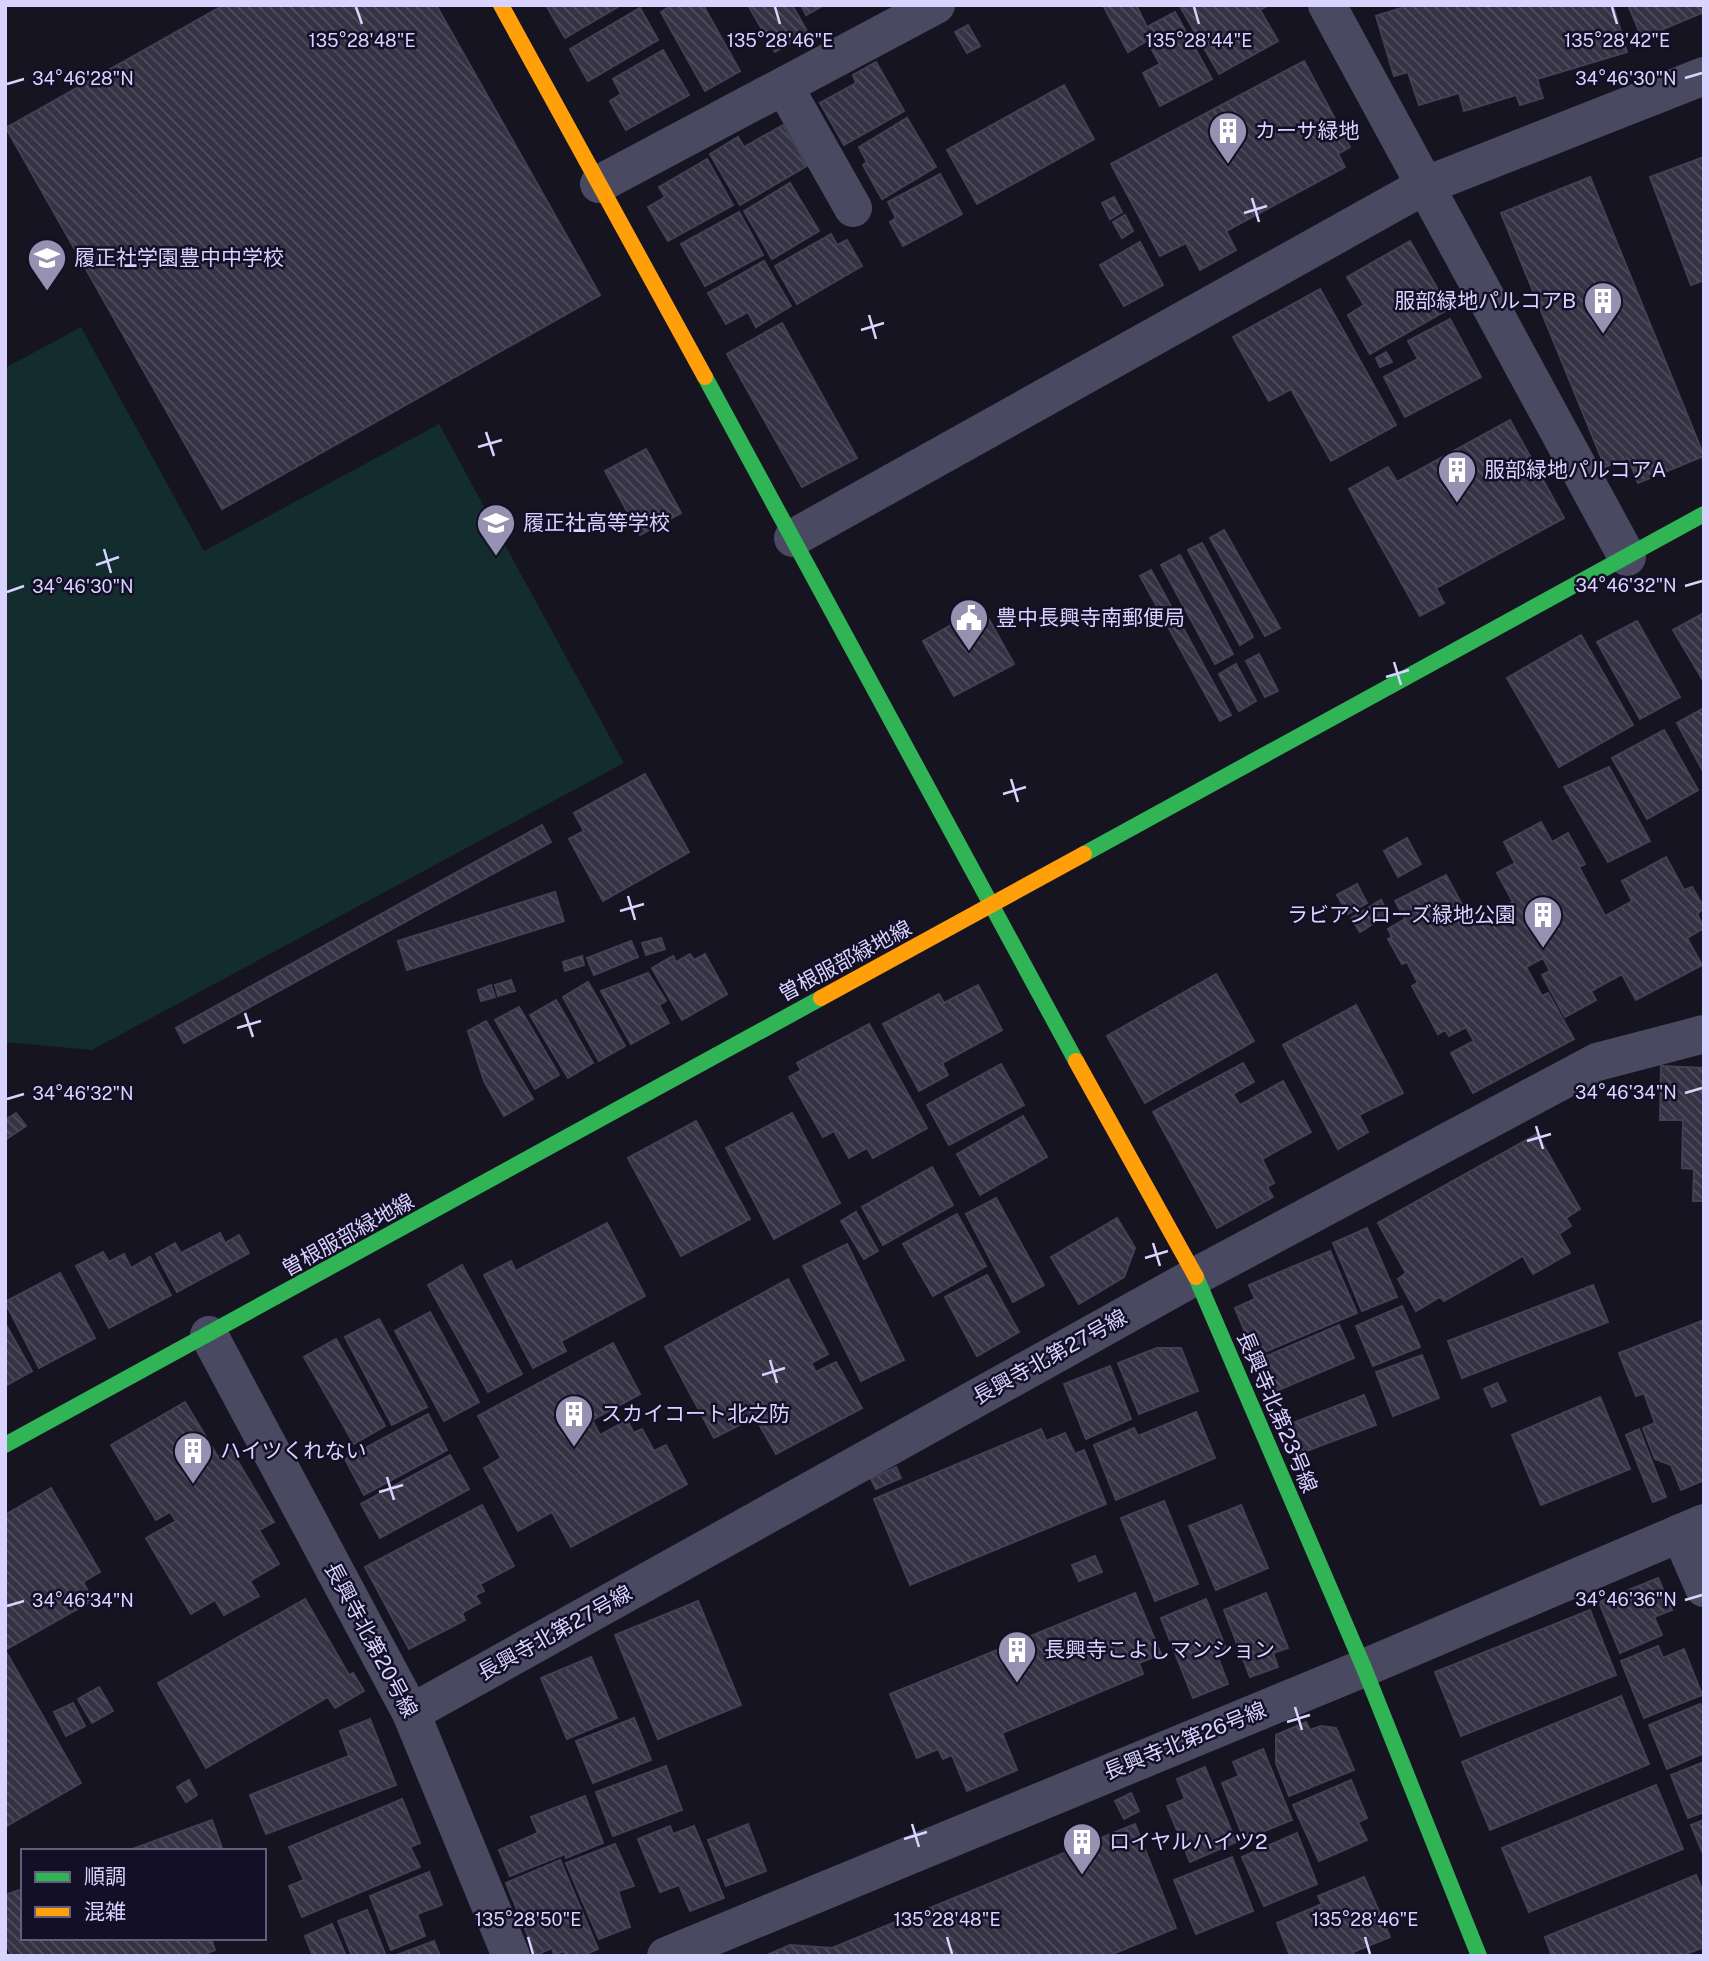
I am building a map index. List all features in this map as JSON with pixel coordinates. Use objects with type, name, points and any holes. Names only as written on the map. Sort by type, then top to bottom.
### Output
[{"type":"street","name":"長興寺北第23号線","points":[[501,5],[793,538],[990,908],[1196,1276],[1364,1668],[1479,1956]]},
{"type":"street","points":[[599,184],[936,5]]},
{"type":"street","points":[[1327,5],[1627,556]]},
{"type":"street","points":[[793,538],[1424,186],[1704,76]]},
{"type":"street","points":[[783,86],[853,208]]},
{"type":"street","name":"曽根服部緑地線","points":[[5,1445],[710,1057],[990,908],[1704,514]]},
{"type":"street","name":"長興寺北第27号線","points":[[411,1713],[1196,1276],[1597,1062],[1704,1034]]},
{"type":"street","name":"長興寺北第20号線","points":[[209,1335],[411,1713],[511,1956]]},
{"type":"street","points":[[1692,1528],[1704,1588]]},
{"type":"street","name":"長興寺北第26号線","points":[[666,1956],[1364,1668],[1692,1528]]},
{"type":"green space","points":[[81,327],[204,551],[439,424],[624,763],[92,1050],[5,1042],[5,368]]},
{"type":"building","points":[[224,5],[436,5],[600,295],[222,509],[6,128]]},
{"type":"building","points":[[621,5],[565,38],[547,7]]},
{"type":"building","points":[[672,5],[703,5],[740,71],[705,91],[661,12]]},
{"type":"building","points":[[748,5],[792,5],[808,33],[775,52]]},
{"type":"building","points":[[801,5],[824,5],[806,15]]},
{"type":"building","points":[[1103,5],[1136,5],[1147,27],[1175,12],[1212,79],[1160,106],[1143,73],[1160,64],[1147,41],[1128,52]]},
{"type":"building","points":[[1186,5],[1269,5],[1260,10],[1278,41],[1219,74],[1181,8]]},
{"type":"building","points":[[1411,5],[1613,5],[1627,52],[1537,79],[1543,98],[1520,105],[1516,95],[1464,111],[1459,93],[1419,105],[1408,72],[1394,76],[1376,16]]},
{"type":"building","points":[[1628,5],[1704,5],[1704,12],[1642,38]]},
{"type":"building","points":[[640,8],[658,40],[588,81],[570,49]]},
{"type":"building","points":[[968,25],[980,46],[967,53],[955,32]]},
{"type":"building","points":[[663,50],[689,95],[626,130],[610,101],[621,94],[613,79]]},
{"type":"building","name":"カーサ緑地","points":[[1304,61],[1350,147],[1338,154],[1345,167],[1226,231],[1236,250],[1200,270],[1186,243],[1160,256],[1111,164]]},
{"type":"building","points":[[876,62],[904,111],[844,145],[820,103],[856,83],[853,75]]},
{"type":"building","points":[[1064,85],[1094,139],[977,204],[947,150]]},
{"type":"building","points":[[907,118],[936,167],[882,199],[863,165],[867,162],[859,147]]},
{"type":"building","points":[[783,125],[807,166],[740,205],[710,154],[738,137],[744,147]]},
{"type":"building","points":[[1704,157],[1704,280],[1691,285],[1650,177]]},
{"type":"building","points":[[707,159],[733,205],[668,241],[648,207],[665,197],[659,187]]},
{"type":"building","points":[[940,174],[962,214],[903,246],[890,222],[896,218],[888,202]]},
{"type":"building","name":"服部緑地パルコアB","points":[[1590,177],[1704,456],[1638,483],[1628,458],[1605,467],[1501,213]]},
{"type":"building","points":[[790,183],[819,231],[772,259],[744,211]]},
{"type":"building","points":[[1114,197],[1122,212],[1110,219],[1102,203]]},
{"type":"building","points":[[739,212],[763,255],[705,286],[681,244]]},
{"type":"building","points":[[1125,215],[1133,231],[1122,238],[1113,222]]},
{"type":"building","points":[[831,234],[837,245],[847,240],[862,266],[797,304],[775,266]]},
{"type":"building","points":[[1410,241],[1449,309],[1370,354],[1348,315],[1364,305],[1347,277]]},
{"type":"building","points":[[1140,242],[1163,285],[1124,306],[1100,265]]},
{"type":"building","points":[[764,261],[791,306],[756,327],[748,312],[726,324],[708,293]]},
{"type":"building","points":[[1320,289],[1396,425],[1331,461],[1291,389],[1269,401],[1233,337]]},
{"type":"building","points":[[1450,319],[1481,377],[1405,417],[1384,377],[1418,359],[1408,341]]},
{"type":"building","points":[[782,323],[857,458],[802,487],[727,354]]},
{"type":"building","points":[[1386,352],[1392,362],[1380,367],[1376,358]]},
{"type":"building","name":"服部緑地パルコアA","points":[[1510,420],[1564,518],[1436,588],[1444,603],[1420,616],[1349,489],[1388,467],[1397,482]]},
{"type":"building","points":[[646,449],[681,513],[640,535],[605,471]]},
{"type":"building","points":[[1224,530],[1280,628],[1265,636],[1210,538]]},
{"type":"building","points":[[1202,543],[1253,637],[1240,645],[1188,550]]},
{"type":"building","points":[[1180,555],[1233,654],[1215,664],[1161,565]]},
{"type":"building","points":[[1151,570],[1231,715],[1220,721],[1140,576]]},
{"type":"building","points":[[982,607],[1014,664],[954,696],[923,641]]},
{"type":"building","points":[[1704,613],[1704,682],[1673,630]]},
{"type":"building","points":[[1637,621],[1680,697],[1640,719],[1597,642]]},
{"type":"building","points":[[1581,635],[1633,725],[1559,767],[1507,678]]},
{"type":"building","points":[[1259,654],[1278,691],[1265,697],[1246,661]]},
{"type":"building","points":[[1236,664],[1256,701],[1239,711],[1219,674]]},
{"type":"building","points":[[1704,708],[1704,773],[1677,723]]},
{"type":"building","points":[[1664,730],[1698,790],[1647,819],[1612,758]]},
{"type":"building","points":[[1609,767],[1650,841],[1608,862],[1564,787]]},
{"type":"building","points":[[645,774],[689,852],[603,901],[569,839],[584,831],[574,813]]},
{"type":"building","name":"ラビアンローズ緑地公園","points":[[1541,822],[1552,842],[1568,833],[1585,864],[1579,867],[1605,916],[1632,901],[1622,881],[1666,857],[1684,890],[1692,887],[1704,908],[1697,914],[1704,928],[1687,938],[1702,965],[1636,1000],[1622,974],[1591,991],[1596,1000],[1565,1017],[1542,975],[1550,971],[1543,958],[1526,967],[1542,996],[1548,993],[1574,1039],[1473,1093],[1451,1053],[1474,1041],[1466,1027],[1449,1036],[1445,1030],[1438,1034],[1412,986],[1418,983],[1407,962],[1402,964],[1388,939],[1392,937],[1388,929],[1405,919],[1395,901],[1446,875],[1472,923],[1513,902],[1497,873],[1515,863],[1504,842]]},
{"type":"building","points":[[542,825],[551,842],[184,1043],[176,1028]]},
{"type":"building","points":[[1407,838],[1421,864],[1398,877],[1384,851]]},
{"type":"building","points":[[1357,884],[1367,903],[1348,914],[1337,895]]},
{"type":"building","points":[[555,892],[564,921],[407,970],[398,941]]},
{"type":"building","points":[[1381,900],[1388,914],[1360,932],[1351,918]]},
{"type":"building","points":[[661,938],[665,949],[646,955],[642,943]]},
{"type":"building","points":[[631,941],[638,957],[594,975],[587,958]]},
{"type":"building","points":[[690,954],[694,960],[705,954],[727,994],[682,1020],[652,968],[673,956],[676,962]]},
{"type":"building","points":[[582,956],[584,965],[565,971],[563,962]]},
{"type":"building","points":[[648,973],[666,1001],[659,1005],[669,1023],[631,1044],[601,991]]},
{"type":"building","points":[[1216,974],[1254,1041],[1145,1103],[1107,1036]]},
{"type":"building","points":[[511,980],[515,991],[498,996],[495,985]]},
{"type":"building","points":[[588,982],[625,1046],[599,1061],[563,997]]},
{"type":"building","points":[[491,985],[495,997],[481,1001],[478,990]]},
{"type":"building","points":[[978,985],[1002,1030],[942,1063],[948,1075],[919,1091],[883,1024],[939,994],[944,1003]]},
{"type":"building","points":[[556,1000],[593,1063],[568,1078],[530,1015]]},
{"type":"building","points":[[1356,1005],[1403,1093],[1359,1115],[1368,1132],[1338,1149],[1283,1045]]},
{"type":"building","points":[[519,1007],[559,1075],[535,1089],[495,1020]]},
{"type":"building","points":[[486,1021],[533,1099],[504,1116],[484,1081],[468,1031]]},
{"type":"building","points":[[869,1024],[927,1128],[873,1158],[867,1148],[849,1158],[834,1131],[823,1137],[789,1077],[801,1070],[797,1063]]},
{"type":"building","points":[[1243,1063],[1254,1082],[1233,1094],[1240,1105],[1283,1081],[1311,1132],[1262,1159],[1274,1183],[1267,1187],[1273,1197],[1217,1228],[1153,1112]]},
{"type":"building","points":[[1001,1064],[1024,1105],[949,1145],[927,1105]]},
{"type":"building","points":[[1661,1066],[1704,1068],[1704,1201],[1693,1201],[1694,1169],[1682,1168],[1683,1120],[1660,1120]]},
{"type":"building","points":[[16,1113],[26,1126],[5,1140],[5,1120]]},
{"type":"building","points":[[792,1113],[840,1203],[774,1239],[726,1148]]},
{"type":"building","points":[[1023,1116],[1047,1157],[980,1195],[957,1154]]},
{"type":"building","points":[[696,1121],[750,1219],[681,1256],[628,1158]]},
{"type":"building","points":[[1537,1134],[1580,1209],[1566,1218],[1571,1226],[1559,1234],[1570,1253],[1533,1274],[1523,1256],[1444,1301],[1440,1297],[1416,1311],[1398,1279],[1406,1273],[1378,1223]]},
{"type":"building","points":[[932,1167],[953,1205],[883,1245],[862,1207]]},
{"type":"building","points":[[996,1198],[1044,1285],[1013,1302],[966,1214]]},
{"type":"building","points":[[856,1212],[878,1251],[864,1259],[841,1221]]},
{"type":"building","points":[[957,1214],[986,1266],[933,1296],[903,1244]]},
{"type":"building","points":[[1117,1218],[1135,1248],[1124,1277],[1079,1304],[1051,1257]]},
{"type":"building","points":[[607,1223],[645,1296],[561,1341],[566,1351],[533,1368],[484,1275],[511,1261],[516,1271]]},
{"type":"building","points":[[1367,1228],[1397,1297],[1362,1311],[1333,1243]]},
{"type":"building","points":[[220,1233],[225,1243],[239,1235],[249,1253],[177,1292],[156,1254],[175,1243],[181,1253]]},
{"type":"building","points":[[847,1244],[904,1360],[861,1381],[803,1266]]},
{"type":"building","points":[[1330,1251],[1357,1313],[1255,1356],[1235,1308],[1255,1299],[1249,1285]]},
{"type":"building","points":[[103,1252],[109,1262],[124,1254],[131,1268],[150,1257],[171,1295],[109,1328],[76,1266]]},
{"type":"building","points":[[462,1265],[522,1374],[488,1392],[428,1285]]},
{"type":"building","points":[[60,1273],[95,1338],[39,1368],[5,1302]]},
{"type":"building","points":[[987,1275],[1019,1332],[977,1356],[945,1297]]},
{"type":"building","points":[[788,1279],[828,1354],[811,1363],[816,1372],[836,1362],[862,1408],[776,1454],[755,1417],[714,1438],[665,1347]]},
{"type":"building","points":[[1593,1285],[1608,1322],[1462,1378],[1448,1341]]},
{"type":"building","points":[[1402,1306],[1420,1347],[1373,1366],[1356,1326]]},
{"type":"building","points":[[430,1312],[479,1402],[444,1421],[395,1331]]},
{"type":"building","points":[[379,1319],[427,1407],[392,1425],[345,1337]]},
{"type":"building","points":[[1704,1320],[1704,1480],[1681,1490],[1671,1465],[1655,1459],[1643,1428],[1655,1423],[1644,1393],[1636,1396],[1619,1353]]},
{"type":"building","points":[[5,1323],[32,1371],[5,1386]]},
{"type":"building","points":[[1339,1325],[1354,1358],[1274,1392],[1260,1359]]},
{"type":"building","points":[[336,1339],[385,1426],[354,1444],[304,1357]]},
{"type":"building","name":"スカイコート北之防","points":[[613,1343],[640,1394],[592,1420],[600,1435],[627,1420],[634,1433],[642,1429],[654,1451],[666,1445],[687,1484],[571,1547],[552,1512],[518,1531],[484,1468],[501,1458],[478,1416]]},
{"type":"building","points":[[1157,1348],[1181,1348],[1198,1391],[1139,1414],[1118,1363]]},
{"type":"building","points":[[1422,1355],[1439,1398],[1393,1416],[1376,1372]]},
{"type":"building","points":[[1110,1366],[1131,1419],[1086,1439],[1064,1384]]},
{"type":"building","points":[[1497,1383],[1506,1401],[1492,1407],[1484,1389]]},
{"type":"building","points":[[1364,1395],[1376,1425],[1301,1453],[1290,1424]]},
{"type":"building","points":[[1600,1397],[1630,1469],[1541,1505],[1512,1435]]},
{"type":"building","name":"ハイツくれない","points":[[185,1402],[218,1457],[231,1450],[274,1522],[259,1530],[279,1564],[250,1581],[259,1596],[224,1615],[215,1600],[191,1614],[146,1538],[176,1521],[170,1512],[156,1520],[111,1445]]},
{"type":"building","points":[[1196,1412],[1215,1458],[1116,1500],[1094,1445],[1134,1428],[1138,1436]]},
{"type":"building","points":[[428,1414],[447,1450],[364,1495],[345,1459]]},
{"type":"building","points":[[1041,1429],[1046,1441],[1065,1433],[1075,1454],[1084,1450],[1106,1504],[910,1585],[874,1499]]},
{"type":"building","points":[[1639,1429],[1666,1497],[1653,1502],[1626,1435]]},
{"type":"building","points":[[450,1455],[469,1489],[380,1538],[361,1504]]},
{"type":"building","points":[[896,1467],[901,1478],[876,1489],[871,1479]]},
{"type":"building","points":[[51,1488],[100,1572],[83,1582],[93,1600],[5,1650],[5,1515]]},
{"type":"building","points":[[1164,1501],[1198,1584],[1155,1601],[1121,1518]]},
{"type":"building","points":[[482,1505],[514,1566],[480,1584],[484,1591],[475,1595],[480,1603],[462,1613],[465,1620],[409,1649],[365,1567]]},
{"type":"building","points":[[1241,1505],[1268,1568],[1216,1590],[1189,1526]]},
{"type":"building","points":[[1095,1556],[1102,1572],[1079,1581],[1072,1565]]},
{"type":"building","points":[[1658,1578],[1672,1610],[1654,1617],[1662,1635],[1620,1653],[1599,1602]]},
{"type":"building","name":"長興寺こよしマンション","points":[[1135,1593],[1161,1654],[1139,1663],[1143,1674],[1002,1733],[1017,1770],[967,1791],[952,1755],[943,1759],[938,1749],[917,1758],[890,1694]]},
{"type":"building","points":[[1266,1593],[1288,1648],[1273,1653],[1278,1667],[1250,1677],[1224,1610]]},
{"type":"building","points":[[305,1599],[349,1675],[353,1673],[364,1691],[335,1708],[328,1697],[206,1768],[158,1683]]},
{"type":"building","points":[[1206,1599],[1227,1651],[1217,1655],[1228,1684],[1193,1698],[1161,1618]]},
{"type":"building","points":[[698,1601],[741,1705],[658,1739],[615,1635]]},
{"type":"building","points":[[1590,1610],[1616,1675],[1461,1736],[1435,1672]]},
{"type":"building","points":[[1658,1646],[1663,1658],[1684,1649],[1702,1695],[1644,1718],[1621,1661]]},
{"type":"building","points":[[5,1650],[81,1783],[5,1827]]},
{"type":"building","points":[[591,1657],[617,1718],[567,1739],[541,1678]]},
{"type":"building","points":[[99,1687],[113,1711],[92,1723],[78,1699]]},
{"type":"building","points":[[1621,1696],[1649,1764],[1490,1830],[1462,1762]]},
{"type":"building","points":[[73,1703],[85,1726],[66,1736],[54,1712]]},
{"type":"building","points":[[1700,1704],[1704,1712],[1704,1753],[1667,1769],[1649,1725]]},
{"type":"building","points":[[634,1718],[651,1760],[593,1783],[576,1741]]},
{"type":"building","points":[[370,1719],[396,1785],[266,1834],[250,1795],[349,1756],[340,1731]]},
{"type":"building","points":[[1306,1722],[1310,1730],[1321,1726],[1336,1728],[1354,1770],[1289,1796],[1276,1763],[1276,1735]]},
{"type":"building","points":[[1263,1749],[1292,1820],[1244,1839],[1222,1783],[1239,1776],[1233,1762]]},
{"type":"building","points":[[1704,1762],[1704,1812],[1688,1818],[1671,1775]]},
{"type":"building","points":[[666,1766],[682,1810],[613,1836],[596,1792]]},
{"type":"building","points":[[1205,1767],[1236,1842],[1190,1862],[1167,1806],[1185,1799],[1177,1779]]},
{"type":"building","points":[[189,1780],[197,1795],[186,1802],[177,1787]]},
{"type":"building","points":[[1351,1780],[1367,1818],[1358,1822],[1367,1840],[1319,1861],[1293,1805]]},
{"type":"building","points":[[1656,1785],[1683,1849],[1529,1912],[1502,1848]]},
{"type":"building","points":[[1131,1793],[1139,1811],[1124,1819],[1115,1801]]},
{"type":"building","points":[[585,1796],[603,1843],[566,1858],[565,1854],[510,1876],[499,1850],[538,1833],[531,1817]]},
{"type":"building","points":[[402,1799],[420,1843],[410,1847],[420,1867],[302,1917],[289,1886],[304,1880],[289,1847]]},
{"type":"building","points":[[212,1820],[222,1849],[132,1849]]},
{"type":"building","points":[[1704,1820],[1704,1856],[1691,1825]]},
{"type":"building","points":[[748,1824],[766,1871],[726,1886],[708,1840]]},
{"type":"building","name":"ロイヤルハイツ2","points":[[1135,1824],[1176,1928],[1108,1956],[765,1956],[790,1945],[832,1948]]},
{"type":"building","points":[[670,1826],[673,1834],[694,1826],[724,1898],[690,1911],[679,1885],[660,1892],[638,1839]]},
{"type":"building","points":[[1297,1833],[1317,1884],[1264,1906],[1242,1857]]},
{"type":"building","points":[[615,1844],[634,1886],[618,1891],[630,1927],[599,1939],[566,1863]]},
{"type":"building","points":[[1232,1857],[1253,1911],[1196,1934],[1174,1880]]},
{"type":"building","points":[[560,1860],[598,1949],[582,1956],[566,1956],[564,1951],[554,1955],[552,1948],[536,1955],[506,1883]]},
{"type":"building","points":[[429,1872],[442,1905],[417,1914],[425,1936],[391,1950],[370,1896]]},
{"type":"building","points":[[1696,1875],[1704,1894],[1704,1947],[1681,1956],[1552,1956],[1545,1937]]},
{"type":"building","points":[[1364,1877],[1390,1937],[1353,1952],[1355,1956],[1290,1956],[1277,1923],[1322,1904],[1318,1896]]},
{"type":"building","points":[[21,1890],[21,1940],[212,1940],[215,1950],[201,1956],[11,1956],[5,1939],[5,1895]]},
{"type":"building","points":[[367,1910],[386,1956],[352,1956],[338,1921]]},
{"type":"building","points":[[332,1924],[346,1956],[313,1956],[305,1936]]},
{"type":"building","points":[[434,1941],[440,1956],[397,1955]]},
{"type":"traffic: fast","points":[[705,377],[1076,1061]]},
{"type":"traffic: fast","points":[[1084,854],[1704,514]]},
{"type":"traffic: fast","points":[[5,1445],[821,998]]},
{"type":"traffic: fast","points":[[1196,1277],[1364,1668],[1479,1956]]},
{"type":"traffic: slow","points":[[501,5],[705,377]]},
{"type":"traffic: slow","points":[[821,998],[1084,854]]},
{"type":"traffic: slow","points":[[1076,1061],[1196,1277]]},
{"type":"place","name":"カーサ緑地","points":[[1228,165]]},
{"type":"place","name":"履正社学園豊中中学校","points":[[47,292]]},
{"type":"place","name":"服部緑地パルコアB","points":[[1603,335]]},
{"type":"place","name":"服部緑地パルコアA","points":[[1457,504]]},
{"type":"place","name":"履正社高等学校","points":[[496,557]]},
{"type":"place","name":"豊中長興寺南郵便局","points":[[969,652]]},
{"type":"place","name":"ラビアンローズ緑地公園","points":[[1543,949]]},
{"type":"place","name":"スカイコート北之防","points":[[574,1448]]},
{"type":"place","name":"ハイツくれない","points":[[193,1485]]},
{"type":"place","name":"長興寺こよしマンション","points":[[1017,1684]]},
{"type":"place","name":"ロイヤルハイツ2","points":[[1082,1876]]}]
